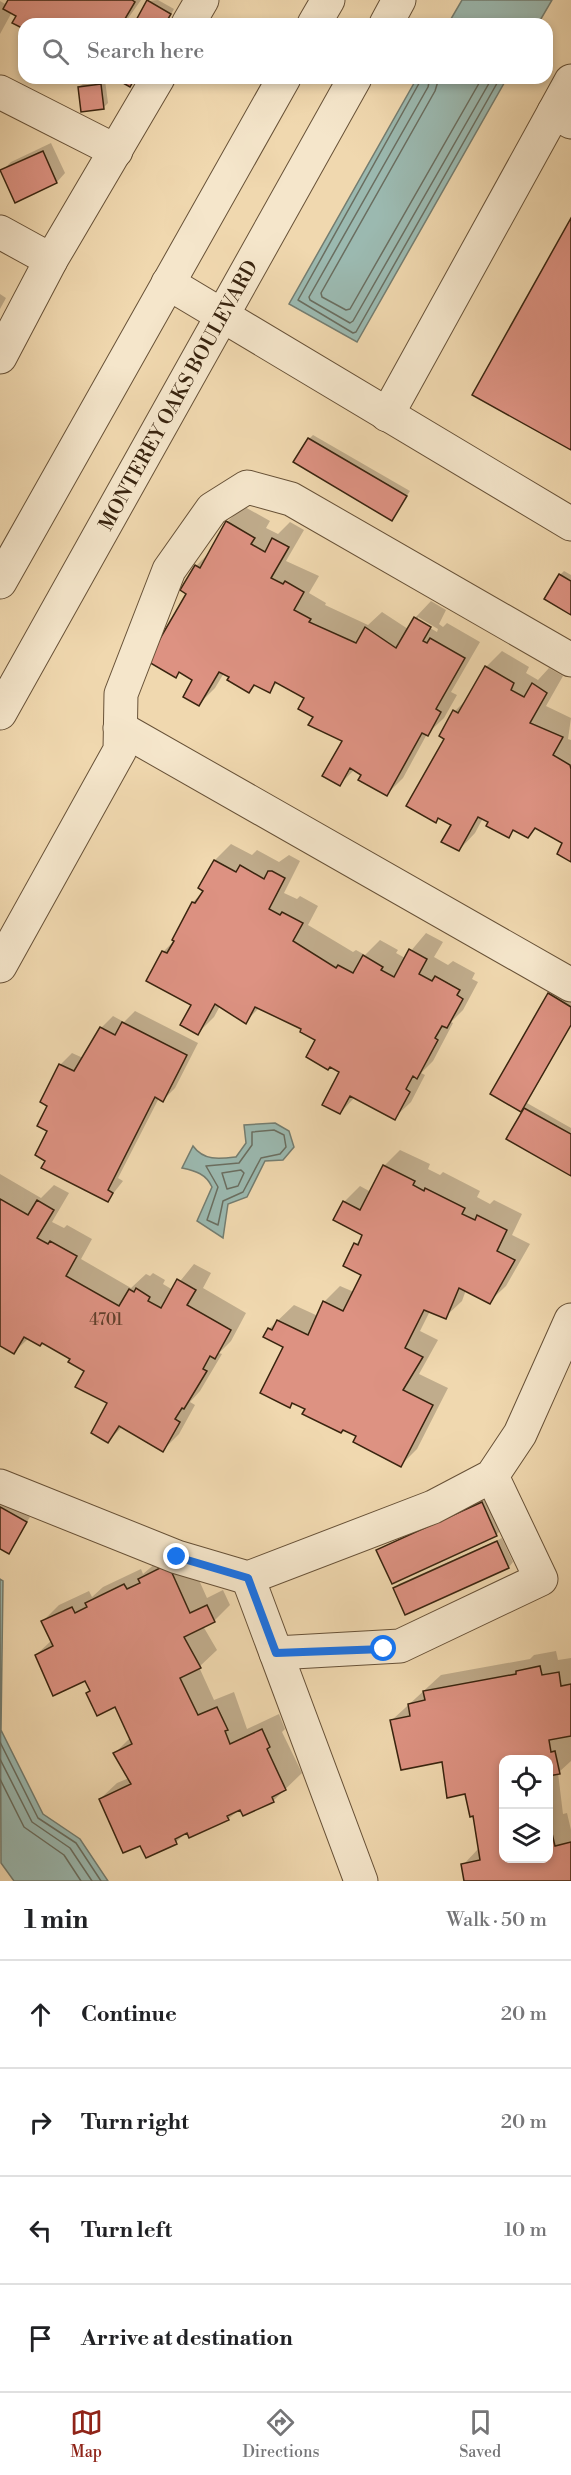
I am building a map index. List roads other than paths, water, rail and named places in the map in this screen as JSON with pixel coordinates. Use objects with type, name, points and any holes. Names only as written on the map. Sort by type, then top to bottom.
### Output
[{"type":"street","points":[[192,18],[202,0]]},
{"type":"street","points":[[318,18],[328,0]]},
{"type":"street","points":[[389,18],[399,0]]},
{"type":"street","points":[[387,414],[562,117],[571,81]]},
{"type":"street","points":[[0,357],[51,260],[155,84]]},
{"type":"street","points":[[0,582],[281,84]]},
{"type":"street","name":"MONTEREY OAKS BOULEVARD","points":[[0,713],[352,84]]},
{"type":"street","points":[[0,92],[116,151]]},
{"type":"street","points":[[0,232],[51,260]]},
{"type":"street","points":[[168,283],[571,524]]},
{"type":"street","points":[[0,966],[120,750],[121,694],[169,570],[212,509],[247,487],[291,499],[571,660]]},
{"type":"street","points":[[120,728],[571,985]]},
{"type":"street","points":[[0,1486],[177,1557],[248,1578],[433,1507],[492,1476],[520,1434],[571,1320]]},
{"type":"street","points":[[276,1653],[400,1646],[541,1579],[492,1476]]},
{"type":"street","points":[[248,1578],[361,1881]]},
{"type":"water","points":[[462,0],[552,0],[542,18],[452,18]]},
{"type":"water","points":[[414,84],[504,84],[357,342],[289,304]]},
{"type":"water","points":[[275,1123],[289,1131],[294,1147],[283,1160],[265,1161],[247,1197],[228,1204],[223,1238],[197,1221],[212,1187],[210,1183],[200,1174],[182,1168],[193,1146],[207,1157],[236,1157],[246,1143],[244,1125]]},
{"type":"water","points":[[0,1579],[3,1581],[1,1730],[43,1814],[80,1839],[108,1881],[14,1881],[1,1863]]}]
